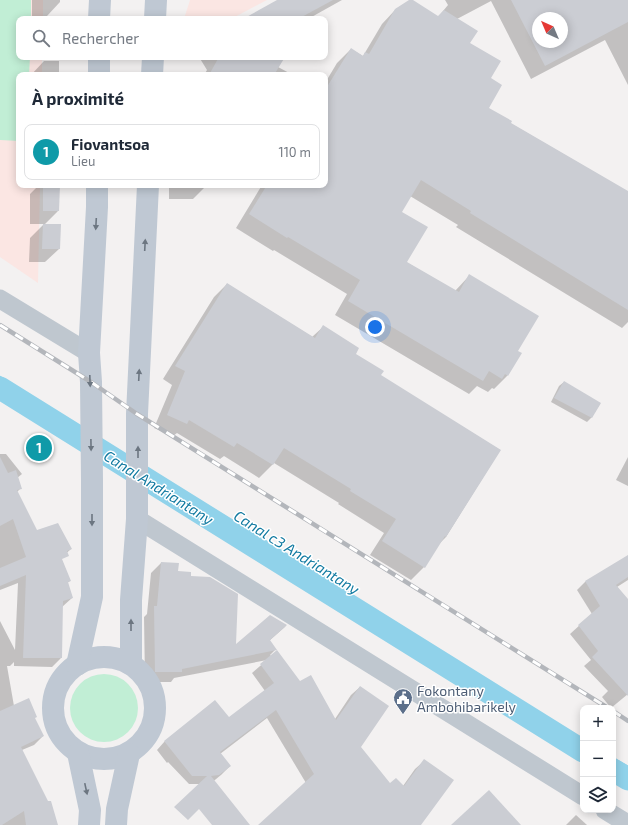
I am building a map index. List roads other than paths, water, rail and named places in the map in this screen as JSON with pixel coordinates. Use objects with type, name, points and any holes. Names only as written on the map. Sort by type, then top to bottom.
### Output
[{"type":"main road","points":[[99,16],[100,0]]},
{"type":"main road","points":[[155,16],[156,0]]},
{"type":"main road","points":[[99,60],[99,72]]},
{"type":"main road","points":[[152,72],[153,60]]},
{"type":"main road","points":[[77,665],[92,597],[91,382],[89,353],[97,188]]},
{"type":"main road","points":[[131,664],[131,600],[137,519],[137,414],[148,188]]},
{"type":"main road","points":[[104,657],[115,658],[131,664],[148,680],[155,697],[156,710],[152,727],[143,742],[129,754],[104,760],[78,753],[64,740],[56,725],[53,707],[55,693],[64,677],[77,665],[86,660],[104,657]]},
{"type":"main road","points":[[78,753],[90,810],[89,825]]},
{"type":"main road","points":[[116,825],[117,808],[129,754]]},
{"type":"street","points":[[0,299],[89,353]]},
{"type":"street","points":[[137,519],[580,794]]},
{"type":"street","points":[[610,813],[628,824]]},
{"type":"waterway","name":"Canal c3 Andriantany","points":[[0,379],[86,434]]},
{"type":"waterway","name":"Canal Andriantany","points":[[0,388],[580,749]]},
{"type":"waterway","name":"Canal c3 Andriantany","points":[[96,440],[132,463]]},
{"type":"waterway","name":"Canal c3 Andriantany","points":[[141,469],[271,552],[581,741]]},
{"type":"waterway","name":"Canal c3 Andriantany","points":[[616,762],[628,769]]},
{"type":"waterway","name":"Canal Andriantany","points":[[616,772],[628,779]]},
{"type":"railway","points":[[0,325],[91,382],[137,414],[603,705]]},
{"type":"railway","points":[[616,713],[628,721]]},
{"type":"place","name":"Fiovantsoa","points":[[39,448]]},
{"type":"place","name":"Fokontany Ambohibarikely","points":[[403,715]]}]
